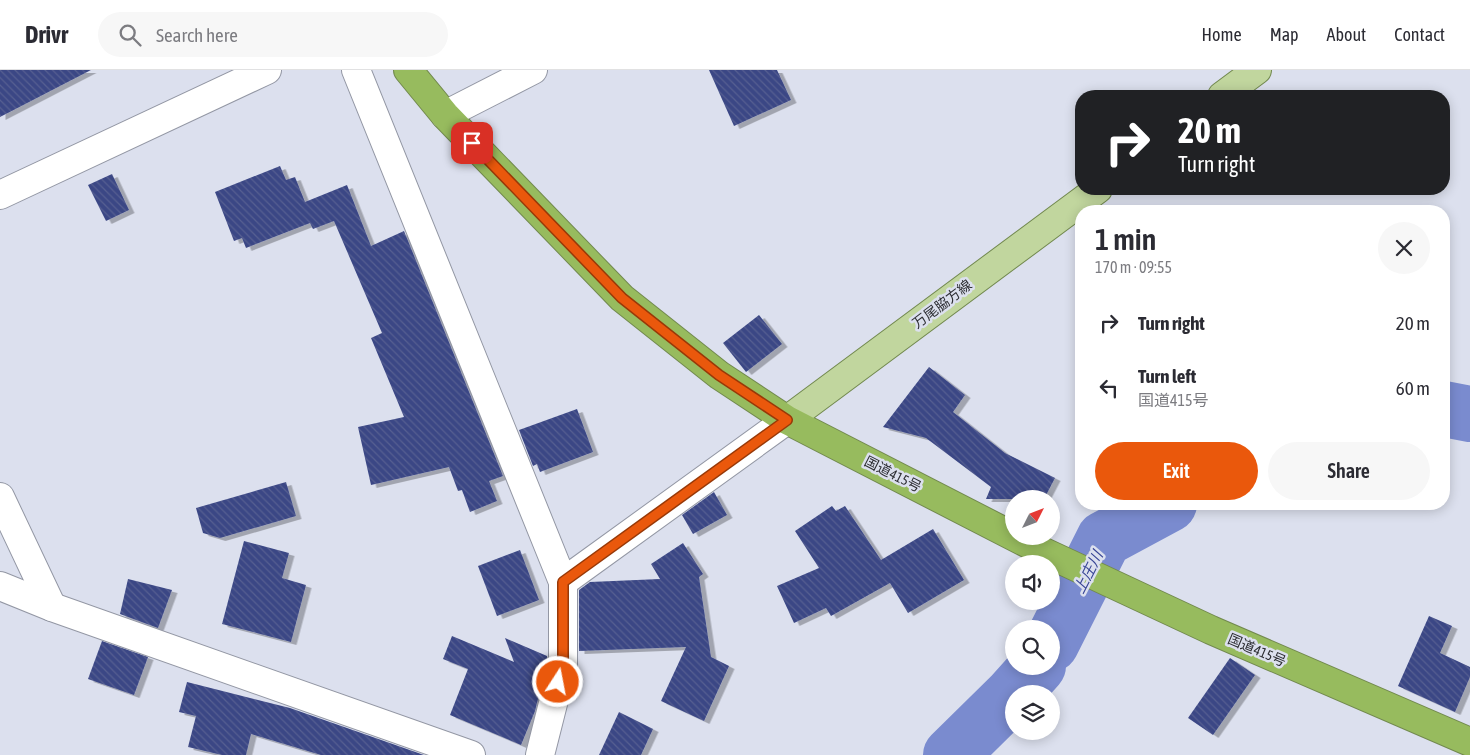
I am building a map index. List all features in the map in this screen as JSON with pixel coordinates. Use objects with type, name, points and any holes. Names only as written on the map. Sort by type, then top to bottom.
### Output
[{"type":"highway","name":"国道415号","points":[[408,70],[445,115],[622,298],[719,375],[787,420],[1044,552],[1211,630],[1470,742]]},
{"type":"main road","points":[[1230,90],[1257,70]]},
{"type":"main road","name":"万尾脇方線","points":[[1076,205],[1090,195]]},
{"type":"main road","name":"万尾脇方線","points":[[787,420],[1075,206]]},
{"type":"street","points":[[0,195],[267,70]]},
{"type":"street","points":[[356,70],[563,582],[563,664],[540,755]]},
{"type":"street","points":[[445,115],[534,70]]},
{"type":"street","points":[[563,582],[787,420]]},
{"type":"street","points":[[0,497],[52,607]]},
{"type":"street","points":[[0,586],[52,607],[471,755]]},
{"type":"building","points":[[0,70],[91,70],[0,117]]},
{"type":"building","points":[[709,70],[777,70],[791,100],[734,126]]},
{"type":"building","points":[[280,166],[286,180],[295,177],[305,202],[347,185],[371,246],[404,231],[503,476],[489,481],[497,501],[470,512],[462,490],[458,491],[449,467],[371,485],[358,427],[404,417],[371,338],[382,333],[334,221],[313,229],[310,223],[246,248],[242,238],[234,241],[215,192]]},
{"type":"building","points":[[112,174],[129,210],[106,221],[88,185]]},
{"type":"building","points":[[759,315],[782,344],[746,372],[723,343]]},
{"type":"building","points":[[929,367],[965,395],[953,412],[1005,453],[1055,478],[1049,490],[1005,490],[1005,499],[986,499],[991,487],[926,438],[883,427]]},
{"type":"building","points":[[577,409],[593,452],[540,472],[537,464],[533,466],[519,430]]},
{"type":"building","points":[[286,482],[296,516],[220,538],[203,533],[196,508]]},
{"type":"building","points":[[714,492],[727,515],[693,534],[682,515]]},
{"type":"building","points":[[832,506],[836,511],[845,506],[881,560],[933,529],[964,580],[908,613],[890,583],[831,616],[826,608],[794,623],[777,586],[819,568],[795,531]]},
{"type":"building","points":[[244,541],[289,553],[282,578],[306,585],[291,642],[222,624]]},
{"type":"building","points":[[683,543],[703,574],[699,577],[711,657],[729,666],[704,721],[661,701],[686,647],[579,651],[579,590],[590,582],[660,579],[651,564]]},
{"type":"building","points":[[520,550],[539,600],[497,616],[478,566]]},
{"type":"building","points":[[128,579],[172,590],[158,628],[120,614]]},
{"type":"building","points":[[1429,616],[1452,626],[1440,653],[1470,667],[1470,677],[1455,712],[1398,686]]},
{"type":"building","points":[[452,636],[514,662],[505,638],[547,656],[535,711],[521,745],[450,715],[468,669],[443,659]]},
{"type":"building","points":[[102,641],[148,657],[134,695],[88,679]]},
{"type":"building","points":[[1230,658],[1255,675],[1213,735],[1188,718]]},
{"type":"building","points":[[187,682],[290,708],[424,755],[321,755],[251,734],[246,755],[222,755],[188,747],[196,716],[179,712]]},
{"type":"building","points":[[619,712],[653,729],[641,755],[599,755]]},
{"type":"waterway","name":"上庄川","points":[[1450,410],[1470,414]]},
{"type":"waterway","name":"上庄川","points":[[1060,626],[1104,539],[1158,510]]},
{"type":"waterway","name":"上庄川","points":[[951,755],[1030,675]]},
{"type":"route","points":[[472,143],[622,298],[719,375],[787,420],[563,582],[563,664],[558,682]]}]
